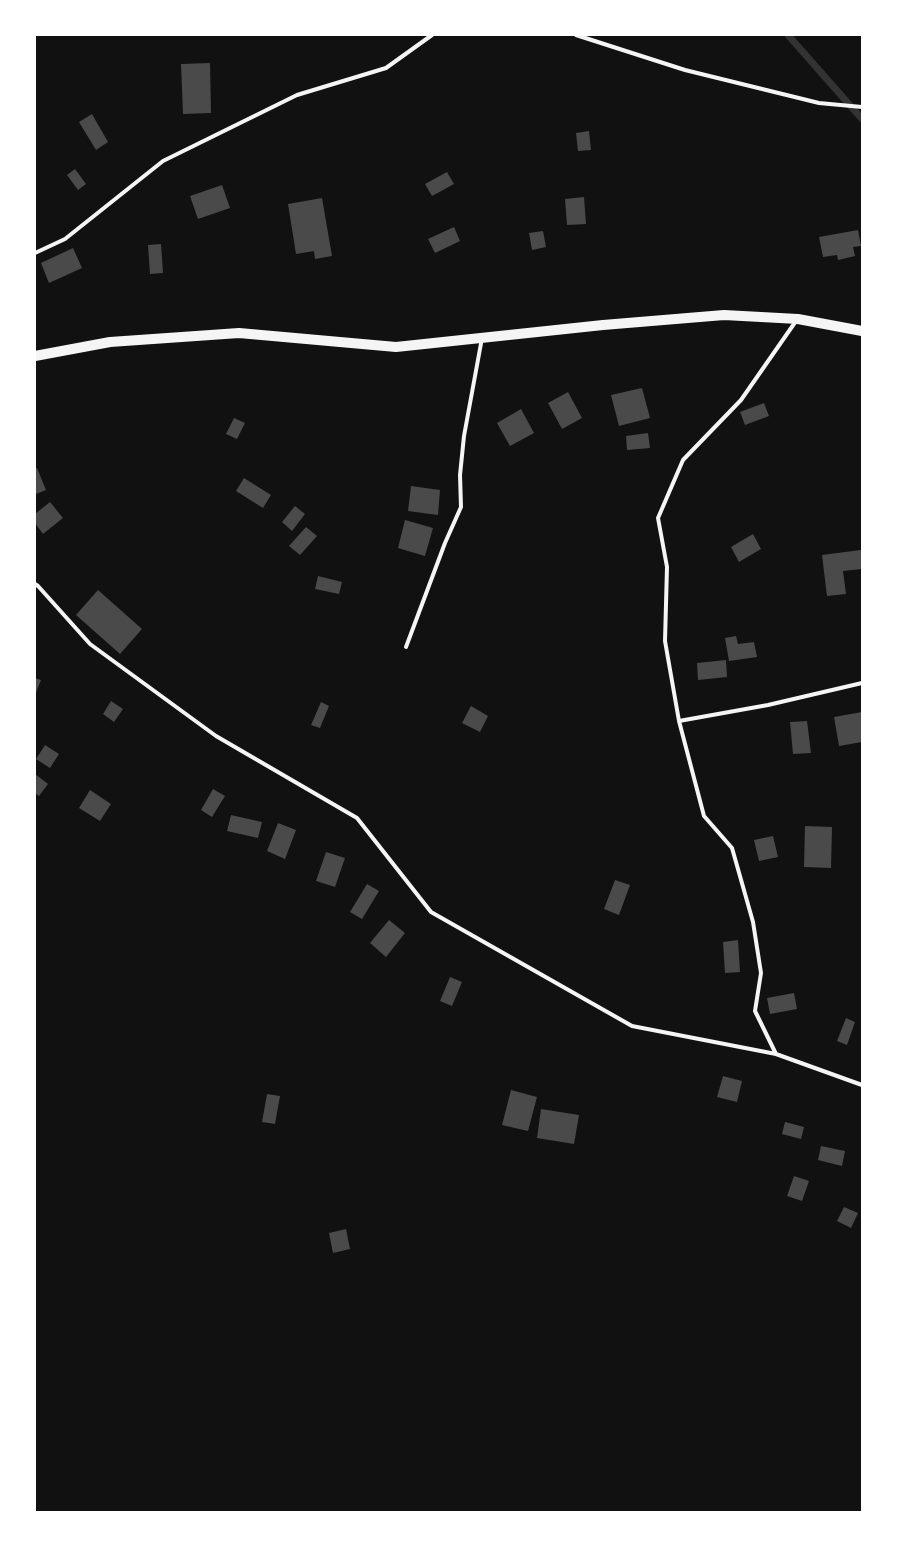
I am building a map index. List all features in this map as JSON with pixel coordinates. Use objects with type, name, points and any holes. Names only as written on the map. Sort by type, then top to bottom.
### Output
[{"type":"main road","points":[[35,356],[110,342],[239,333],[396,347],[724,314],[798,319],[862,331]]},
{"type":"street","points":[[35,253],[65,239],[163,161],[297,95],[386,68],[432,35]]},
{"type":"street","points":[[576,35],[685,70],[818,103],[862,107]]},
{"type":"street","points":[[776,1054],[755,1011],[761,973],[753,922],[732,848],[704,816],[679,721],[665,641],[667,567],[658,518],[683,460],[741,400],[798,319]]},
{"type":"street","points":[[406,647],[445,543],[461,506],[460,475],[464,436],[482,338]]},
{"type":"street","points":[[35,584],[90,644],[216,736],[357,818],[431,912],[632,1026],[776,1054],[862,1085]]},
{"type":"street","points":[[679,721],[768,705],[862,683]]},
{"type":"building","points":[[210,63],[211,113],[183,114],[181,64]]},
{"type":"building","points":[[92,114],[108,142],[96,150],[79,122]]},
{"type":"building","points":[[589,131],[591,150],[578,151],[576,133]]},
{"type":"building","points":[[75,169],[86,184],[78,190],[67,175]]},
{"type":"building","points":[[447,172],[454,184],[432,196],[425,184]]},
{"type":"building","points":[[222,185],[230,208],[198,219],[190,196]]},
{"type":"building","points":[[584,197],[586,224],[567,225],[565,199]]},
{"type":"building","points":[[322,198],[332,256],[315,259],[314,251],[296,254],[288,204]]},
{"type":"building","points":[[454,227],[460,241],[435,253],[428,239]]},
{"type":"building","points":[[858,230],[861,246],[853,247],[855,256],[838,260],[837,255],[823,257],[819,237]]},
{"type":"building","points":[[543,231],[546,247],[532,250],[529,233]]},
{"type":"building","points":[[161,244],[163,273],[150,274],[148,245]]},
{"type":"building","points":[[73,248],[82,268],[49,283],[41,263]]},
{"type":"building","points":[[642,388],[650,418],[619,426],[611,395]]},
{"type":"building","points":[[568,392],[582,418],[562,429],[548,403]]},
{"type":"building","points":[[764,403],[769,416],[745,425],[740,412]]},
{"type":"building","points":[[521,409],[534,433],[510,446],[497,423]]},
{"type":"building","points":[[234,418],[245,423],[237,439],[226,434]]},
{"type":"building","points":[[648,433],[650,448],[627,450],[626,436]]},
{"type":"building","points":[[37,468],[46,490],[36,494],[35,469]]},
{"type":"building","points":[[244,478],[271,495],[263,508],[236,491]]},
{"type":"building","points":[[411,486],[440,490],[438,515],[408,511]]},
{"type":"building","points":[[50,502],[63,518],[43,534],[35,523],[35,514]]},
{"type":"building","points":[[295,506],[305,514],[292,531],[282,522]]},
{"type":"building","points":[[405,520],[433,528],[425,556],[398,548]]},
{"type":"building","points":[[306,527],[317,536],[300,555],[289,546]]},
{"type":"building","points":[[753,534],[761,549],[739,562],[731,547]]},
{"type":"building","points":[[861,550],[862,569],[843,571],[846,594],[827,596],[822,555]]},
{"type":"building","points":[[318,576],[342,582],[339,594],[315,589]]},
{"type":"building","points":[[98,590],[142,629],[120,654],[76,615]]},
{"type":"building","points":[[736,636],[738,644],[754,642],[757,657],[729,661],[725,638]]},
{"type":"building","points":[[726,660],[727,677],[698,680],[697,663]]},
{"type":"building","points":[[35,678],[41,680],[35,695]]},
{"type":"building","points":[[111,701],[123,709],[114,722],[103,714]]},
{"type":"building","points":[[321,702],[329,706],[320,728],[311,725]]},
{"type":"building","points":[[471,706],[488,716],[480,732],[462,723]]},
{"type":"building","points":[[862,712],[862,742],[839,746],[834,717]]},
{"type":"building","points":[[807,721],[811,753],[793,754],[790,722]]},
{"type":"building","points":[[45,745],[59,754],[50,768],[36,759]]},
{"type":"building","points":[[35,774],[48,784],[39,796],[35,793]]},
{"type":"building","points":[[213,789],[225,796],[212,817],[201,810]]},
{"type":"building","points":[[90,790],[111,804],[100,821],[79,808]]},
{"type":"building","points":[[231,815],[262,822],[258,838],[227,831]]},
{"type":"building","points":[[278,823],[296,830],[285,859],[267,851]]},
{"type":"building","points":[[805,826],[832,827],[831,868],[804,867]]},
{"type":"building","points":[[773,836],[778,857],[759,861],[754,840]]},
{"type":"building","points":[[326,852],[345,858],[335,887],[316,881]]},
{"type":"building","points":[[615,880],[630,885],[619,915],[604,909]]},
{"type":"building","points":[[367,884],[379,891],[362,919],[350,912]]},
{"type":"building","points":[[389,920],[405,933],[386,957],[370,943]]},
{"type":"building","points":[[738,940],[740,972],[725,973],[723,942]]},
{"type":"building","points":[[450,977],[462,982],[452,1006],[440,1001]]},
{"type":"building","points":[[794,993],[797,1009],[770,1014],[767,998]]},
{"type":"building","points":[[846,1018],[855,1022],[847,1045],[837,1041]]},
{"type":"building","points":[[723,1076],[742,1081],[737,1102],[717,1097]]},
{"type":"building","points":[[511,1090],[537,1097],[528,1131],[502,1125]]},
{"type":"building","points":[[267,1094],[280,1096],[275,1124],[262,1122]]},
{"type":"building","points":[[541,1109],[579,1115],[574,1144],[537,1138]]},
{"type":"building","points":[[785,1122],[804,1127],[801,1139],[782,1134]]},
{"type":"building","points":[[821,1146],[845,1151],[842,1166],[818,1160]]},
{"type":"building","points":[[794,1176],[809,1181],[802,1201],[787,1196]]},
{"type":"building","points":[[844,1207],[858,1213],[851,1228],[837,1221]]},
{"type":"building","points":[[346,1229],[350,1249],[333,1253],[329,1233]]},
{"type":"waterway","points":[[788,35],[862,119]]}]
